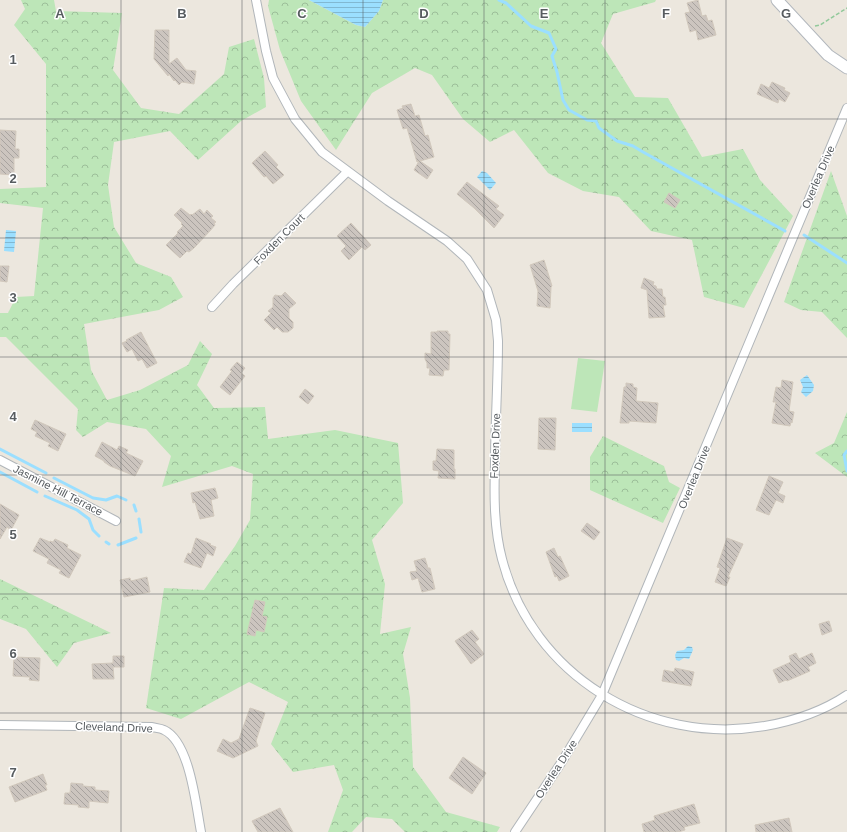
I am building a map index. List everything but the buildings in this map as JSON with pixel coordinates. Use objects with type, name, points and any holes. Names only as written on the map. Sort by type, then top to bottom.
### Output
[{"type":"street","name":"Foxden Drive","points":[[256,0],[273,78],[294,119],[322,152],[347,172],[447,241],[467,259],[487,290],[496,320],[498,341],[494,489],[496,525],[502,559],[514,593],[540,639],[560,662],[602,695],[627,708],[666,722],[712,730],[753,728],[788,721],[815,712],[847,695]]},
{"type":"street","points":[[777,0],[828,55],[847,68]]},
{"type":"street","name":"Overlea Drive","points":[[515,832],[561,763],[602,695],[847,108]]},
{"type":"street","name":"Foxden Court","points":[[212,307],[233,284],[347,172]]},
{"type":"street","name":"Jasmine Hill Terrace","points":[[0,460],[116,521]]},
{"type":"street","name":"Cleveland Drive","points":[[0,725],[152,727],[164,730],[179,744],[189,772],[201,832]]},
{"type":"path","points":[[811,27],[820,25],[847,8]]},
{"type":"green space","points":[[21,0],[54,0],[56,11],[122,13],[113,70],[141,108],[179,114],[224,74],[229,47],[254,39],[264,78],[266,107],[241,121],[198,160],[170,131],[114,142],[108,185],[114,227],[136,263],[171,277],[183,297],[159,310],[84,324],[91,370],[107,400],[140,390],[188,365],[200,341],[212,354],[197,385],[214,408],[265,407],[268,439],[335,430],[398,443],[403,503],[372,540],[385,584],[380,634],[411,627],[403,654],[410,698],[413,767],[446,812],[500,827],[497,832],[405,832],[392,819],[366,817],[352,832],[328,832],[343,790],[334,765],[293,772],[271,744],[288,702],[249,682],[181,719],[146,708],[164,588],[204,590],[235,546],[250,520],[253,474],[232,466],[162,487],[171,456],[146,429],[107,422],[83,437],[76,430],[78,409],[6,337],[0,337],[0,313],[8,313],[16,297],[34,296],[43,208],[0,203],[0,189],[46,187],[46,64],[14,25],[25,9]]},
{"type":"green space","points":[[269,0],[309,0],[356,25],[365,27],[379,11],[383,0],[656,0],[655,2],[613,14],[601,43],[635,97],[668,98],[702,157],[743,149],[760,180],[793,216],[744,308],[704,297],[692,240],[651,231],[619,197],[583,191],[548,173],[514,130],[490,142],[463,119],[432,75],[415,68],[372,93],[336,150],[301,101],[280,50],[268,6]]},
{"type":"green space","points":[[831,171],[847,216],[847,338],[822,312],[801,310],[784,302]]},
{"type":"green space","points":[[578,358],[605,361],[597,412],[571,409]]},
{"type":"green space","points":[[847,412],[847,477],[815,453],[834,443]]},
{"type":"green space","points":[[603,436],[664,466],[669,482],[680,488],[663,523],[590,490],[590,457]]},
{"type":"green space","points":[[0,579],[111,633],[74,643],[57,667],[26,629],[0,619]]},
{"type":"water","points":[[309,0],[383,0],[379,11],[365,27],[356,25]]},
{"type":"water","points":[[482,171],[487,173],[496,183],[490,190],[477,177]]},
{"type":"water","points":[[6,230],[16,231],[14,252],[4,251]]},
{"type":"water","points":[[807,375],[814,385],[813,391],[806,397],[801,392],[803,387],[800,380]]},
{"type":"water","points":[[572,423],[592,423],[592,432],[572,432]]},
{"type":"water","points":[[688,646],[692,647],[693,650],[689,659],[684,658],[679,661],[676,660],[675,655],[677,651],[684,650]]},
{"type":"waterway","points":[[499,0],[506,3],[531,26],[549,33],[556,49],[552,56],[563,100],[569,110],[587,120],[596,121],[599,128],[617,141],[633,146],[785,231]]},
{"type":"waterway","points":[[804,235],[847,263]]},
{"type":"waterway","points":[[0,449],[46,473]]},
{"type":"waterway","points":[[847,451],[844,455],[847,471]]},
{"type":"waterway","points":[[0,472],[37,492]]},
{"type":"waterway","points":[[54,478],[93,498],[106,500],[117,496],[126,500]]},
{"type":"waterway","points":[[45,496],[77,510],[89,519],[93,530],[99,536]]},
{"type":"waterway","points":[[134,505],[136,511]]},
{"type":"waterway","points":[[139,519],[141,532]]},
{"type":"waterway","points":[[118,545],[136,538]]}]
